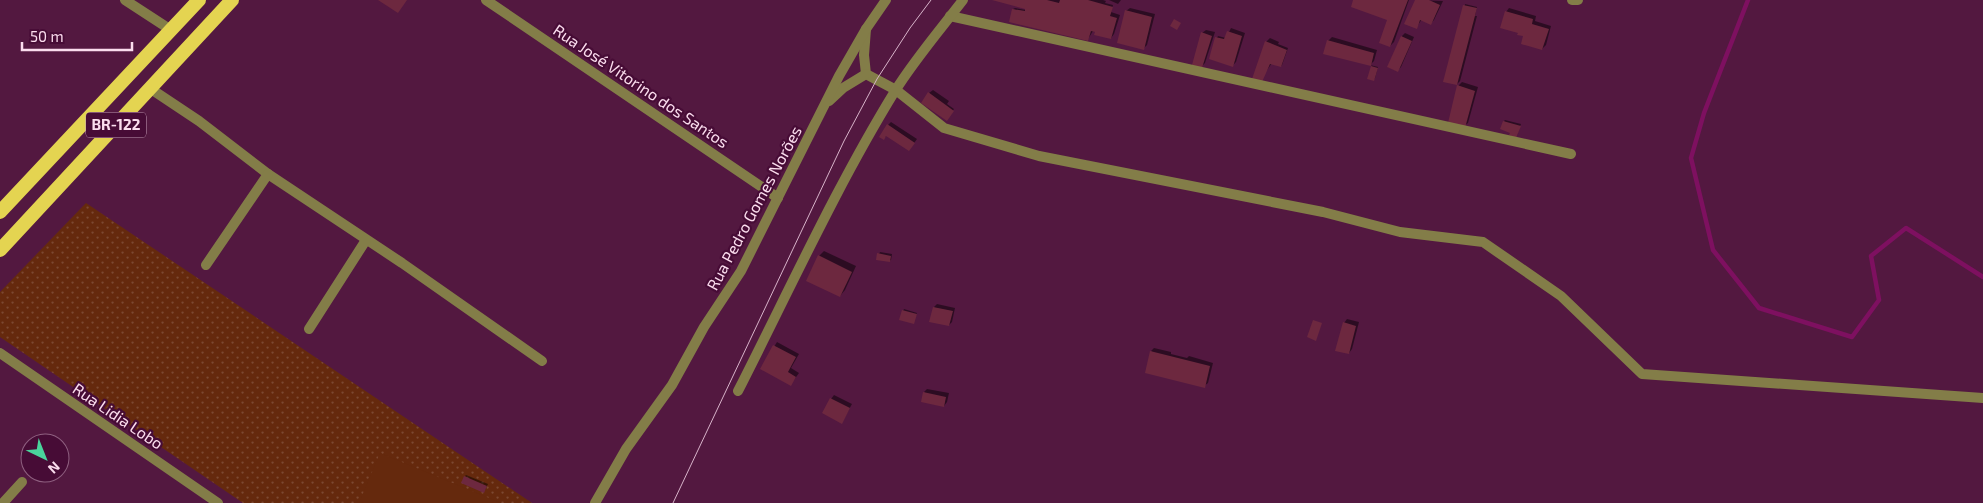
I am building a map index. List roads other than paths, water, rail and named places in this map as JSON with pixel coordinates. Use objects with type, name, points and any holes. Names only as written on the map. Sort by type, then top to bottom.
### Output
[{"type":"highway","name":"BR-122","points":[[0,212],[199,0]]},
{"type":"highway","name":"BR-122","points":[[0,250],[232,0]]},
{"type":"street","points":[[125,0],[171,30]]},
{"type":"street","name":"Rua José Vitorino dos Santos","points":[[486,0],[778,198]]},
{"type":"street","name":"Rua Pedro Gomes Norões","points":[[596,503],[626,449],[672,384],[704,327],[741,271],[825,105],[866,29],[886,0]]},
{"type":"street","points":[[738,391],[845,178],[896,90],[963,0]]},
{"type":"street","points":[[1572,0],[1578,0]]},
{"type":"street","points":[[950,16],[1571,154]]},
{"type":"street","points":[[866,29],[864,55],[866,74]]},
{"type":"street","points":[[866,74],[896,90],[944,128],[1039,156],[1323,212],[1400,232],[1483,242],[1561,296],[1642,374],[1983,398]]},
{"type":"street","points":[[825,105],[843,88],[866,74]]},
{"type":"street","points":[[151,89],[199,121],[268,174],[542,361]]},
{"type":"street","points":[[206,265],[268,174]]},
{"type":"street","points":[[309,329],[366,240]]},
{"type":"street","name":"Rua Lidia Lobo","points":[[0,353],[218,503]]},
{"type":"street","points":[[3,503],[21,483]]},
{"type":"waterway","points":[[1748,0],[1704,113],[1691,158],[1713,250],[1759,308],[1852,337],[1879,300],[1871,256],[1906,228],[1983,277]]},
{"type":"tram line","points":[[673,503],[844,141],[877,79],[910,28],[931,0]]}]
